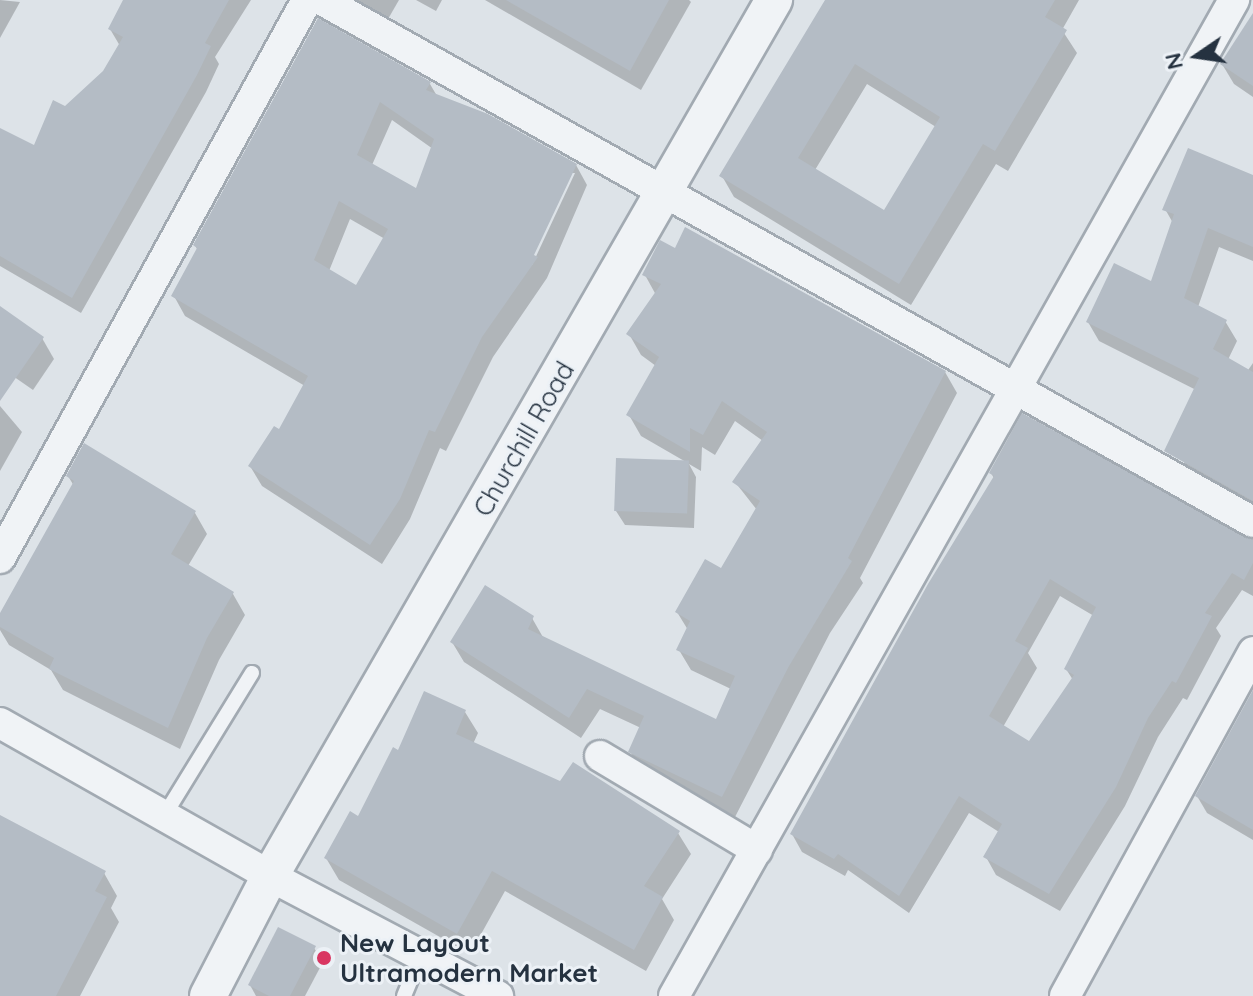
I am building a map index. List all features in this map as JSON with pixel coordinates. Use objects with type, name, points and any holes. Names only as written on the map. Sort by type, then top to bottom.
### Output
[{"type":"street","points":[[0,558],[307,0]]},
{"type":"street","points":[[322,0],[1253,522]]},
{"type":"street","name":"Churchill Road","points":[[208,996],[270,876],[666,195],[774,0]]},
{"type":"street","points":[[674,996],[1234,0]]},
{"type":"street","points":[[1065,996],[1253,652]]},
{"type":"street","points":[[0,723],[270,876],[498,996]]},
{"type":"street","points":[[600,756],[757,850]]},
{"type":"lane","points":[[164,816],[252,673]]},
{"type":"lane","points":[[404,996],[421,955]]},
{"type":"building","points":[[123,0],[229,0],[205,43],[211,46],[197,75],[72,298],[0,256],[0,128],[34,145],[53,100],[65,106],[103,71],[123,37],[108,29]]},
{"type":"building","points":[[506,0],[669,0],[630,71]]},
{"type":"building","points":[[825,0],[1055,0],[1045,17],[1067,30],[995,151],[983,144],[899,284],[719,176]],"holes":[[[855,64],[940,117],[884,210],[798,158]]]},
{"type":"building","points":[[1253,13],[1253,86],[1220,64]]},
{"type":"building","points":[[318,18],[431,82],[426,90],[488,114],[577,164],[534,255],[538,257],[482,337],[435,432],[429,430],[400,499],[370,545],[248,466],[274,426],[279,429],[308,376],[171,296],[197,248],[193,245]],"holes":[[[380,102],[434,139],[416,188],[357,155]],[[339,201],[388,229],[356,285],[314,260]]]},
{"type":"building","points":[[1188,148],[1253,175],[1253,247],[1208,228],[1184,298],[1227,320],[1213,349],[1253,372],[1253,501],[1164,451],[1199,378],[1086,322],[1114,263],[1151,281],[1174,214],[1162,210]]},
{"type":"building","points":[[685,227],[946,371],[848,558],[852,561],[789,666],[722,797],[628,752],[644,716],[587,689],[569,718],[450,642],[485,585],[534,616],[528,629],[716,719],[735,676],[676,650],[690,621],[675,612],[705,559],[721,568],[760,501],[732,482],[767,432],[722,401],[703,435],[690,428],[690,452],[626,415],[659,357],[626,334],[661,284],[642,275],[660,240],[675,248]]},
{"type":"building","points":[[0,306],[44,337],[0,401]]},
{"type":"building","points":[[1022,413],[1253,540],[1253,563],[1244,580],[1232,573],[1205,613],[1212,616],[1176,683],[1172,681],[1148,718],[1116,787],[1049,894],[983,857],[1002,824],[959,796],[899,896],[838,854],[834,859],[790,834],[928,584],[994,476],[989,473]],"holes":[[[1050,579],[1096,607],[1064,669],[1074,675],[1029,741],[989,716],[1028,648],[1015,641]]]},
{"type":"building","points":[[84,443],[196,511],[171,554],[234,592],[207,638],[168,728],[49,669],[54,658],[0,627],[0,613],[74,481],[66,476]]},
{"type":"building","points":[[616,458],[689,461],[687,514],[614,511]]},
{"type":"building","points":[[1253,690],[1253,830],[1195,796]]},
{"type":"building","points":[[424,691],[466,710],[456,734],[560,781],[573,762],[680,831],[644,886],[663,897],[634,950],[492,871],[457,934],[324,858],[350,811],[358,816],[393,747],[398,750]]},
{"type":"building","points":[[0,815],[106,871],[95,891],[107,897],[56,996],[0,996]]},
{"type":"building","points":[[278,927],[316,946],[290,996],[269,996],[248,985]]},
{"type":"place","name":"New Layout Ultramodern Market","points":[[324,958]]}]
